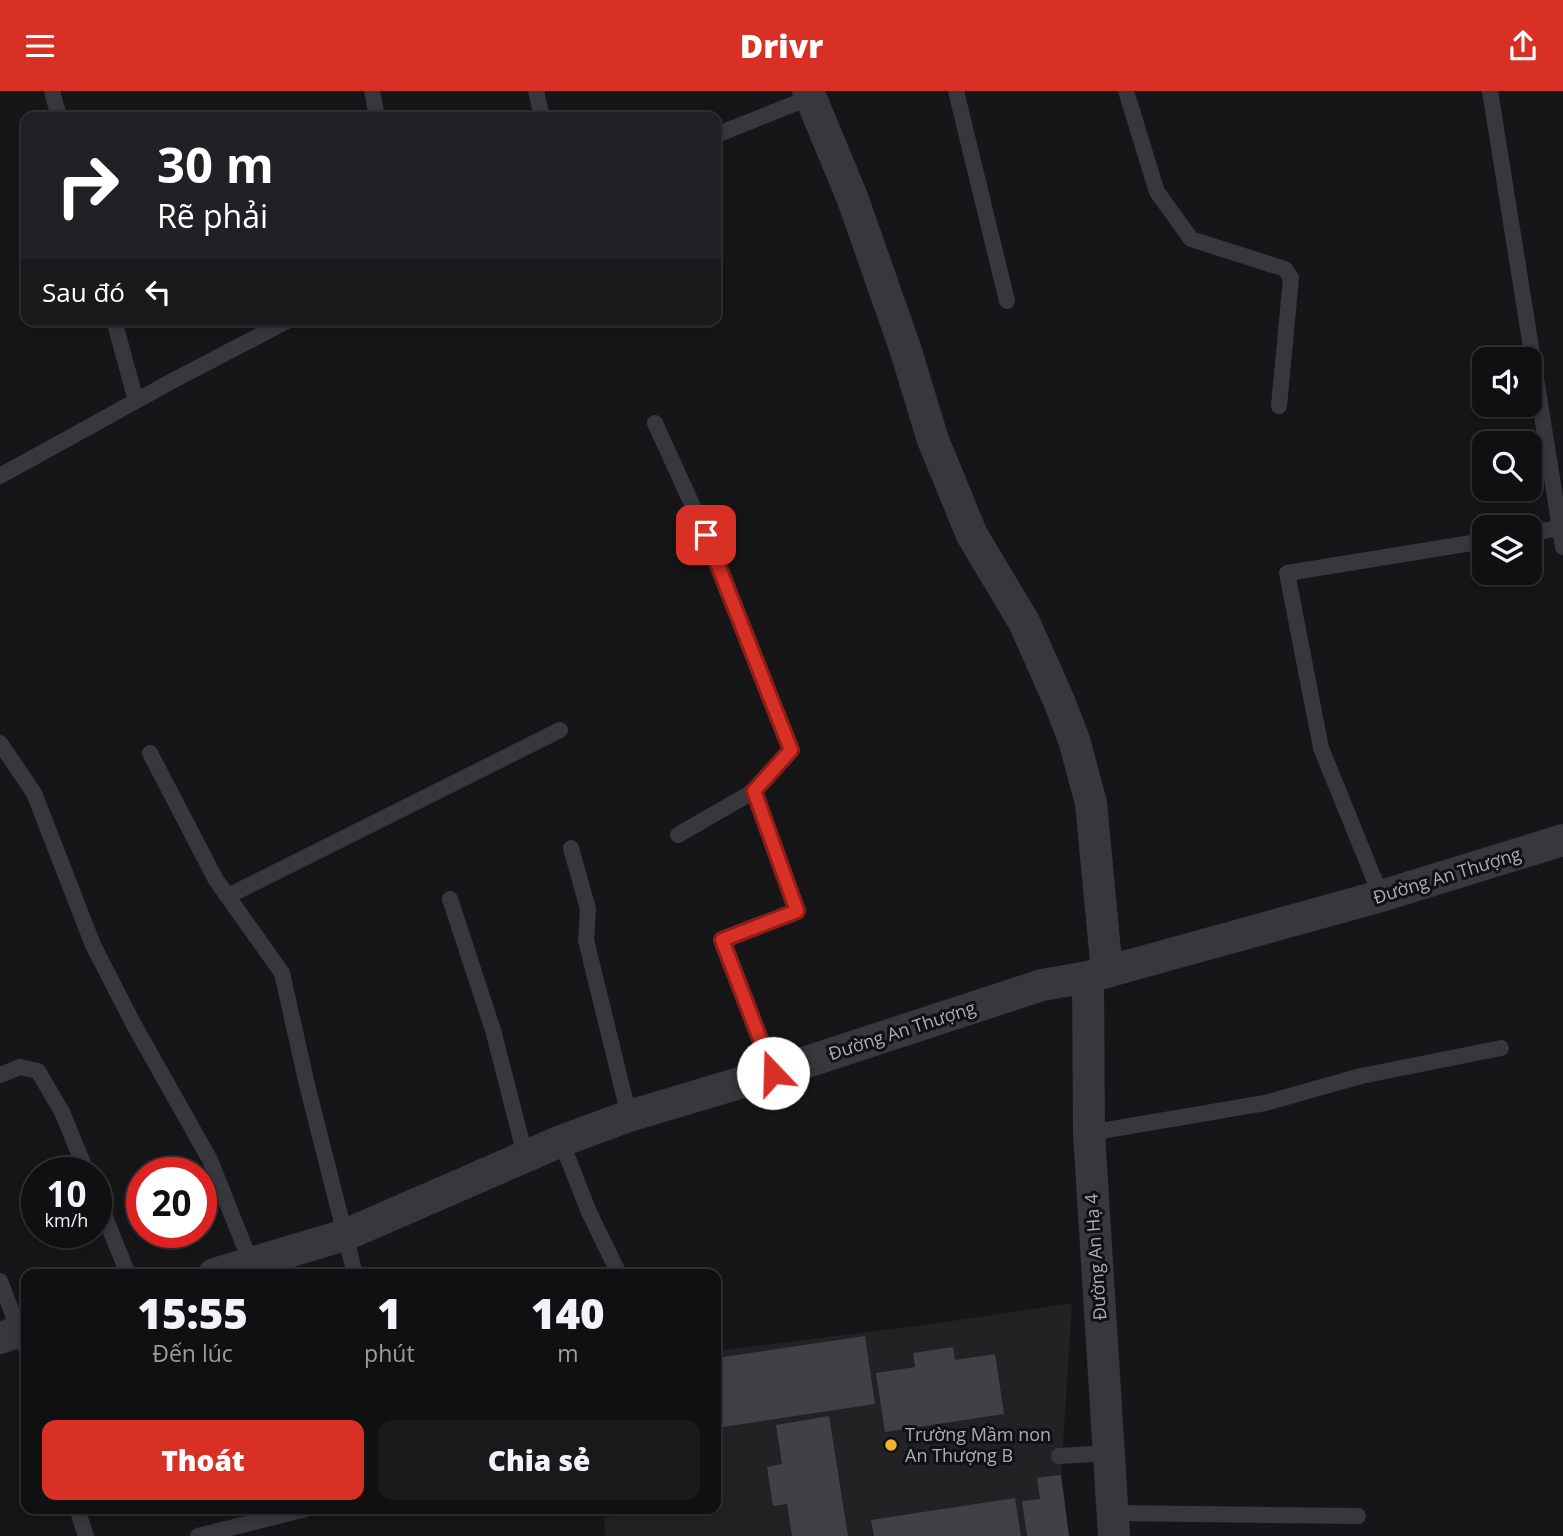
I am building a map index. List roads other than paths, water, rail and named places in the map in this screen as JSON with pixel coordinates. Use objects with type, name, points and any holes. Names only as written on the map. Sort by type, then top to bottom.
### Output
[{"type":"street","name":"Đường An Hạ 4","points":[[810,94],[852,197],[905,348],[933,440],[972,535],[1024,622],[1059,701],[1074,740],[1091,803],[1098,975],[1089,1133],[1113,1525]]},
{"type":"street","name":"Đường An Thượng","points":[[231,1269],[345,1235],[561,1140],[629,1116],[773,1073],[1042,985],[1098,975],[1381,896],[1563,840]]},
{"type":"lane","points":[[51,91],[57,112]]},
{"type":"lane","points":[[372,91],[376,112]]},
{"type":"lane","points":[[536,91],[541,112]]},
{"type":"lane","points":[[956,91],[1007,301]]},
{"type":"lane","points":[[1126,91],[1157,192],[1191,239],[1285,269],[1292,278],[1279,406]]},
{"type":"lane","points":[[1490,91],[1563,547]]},
{"type":"lane","points":[[721,133],[810,94]]},
{"type":"lane","points":[[116,326],[136,401]]},
{"type":"lane","points":[[0,476],[278,326]]},
{"type":"lane","points":[[655,423],[716,557],[791,750],[754,791],[678,835]]},
{"type":"lane","points":[[1542,531],[1559,528]]},
{"type":"lane","points":[[1381,896],[1321,748],[1287,573],[1472,543]]},
{"type":"lane","points":[[228,896],[560,730]]},
{"type":"lane","points":[[0,743],[34,793],[93,945],[134,1025],[210,1160],[251,1263]]},
{"type":"lane","points":[[150,753],[216,880],[282,973],[354,1269]]},
{"type":"lane","points":[[754,791],[797,911],[722,940],[773,1073]]},
{"type":"lane","points":[[571,848],[588,909],[586,940],[629,1116]]},
{"type":"lane","points":[[450,899],[493,1030],[525,1156]]},
{"type":"lane","points":[[1089,1133],[1265,1103],[1361,1076],[1501,1048]]},
{"type":"lane","points":[[0,1075],[20,1067],[38,1071],[62,1112],[80,1157]]},
{"type":"lane","points":[[561,1140],[589,1212],[617,1269]]},
{"type":"lane","points":[[112,1234],[126,1269]]},
{"type":"lane","points":[[0,1281],[18,1336]]},
{"type":"lane","points":[[1059,1456],[1109,1453]]},
{"type":"lane","points":[[79,1514],[86,1536]]},
{"type":"lane","points":[[198,1536],[286,1514]]},
{"type":"lane","points":[[1113,1525],[1357,1516]]},
{"type":"place","name":"Trường Mầm non An Thượng B","points":[[891,1445]]}]
